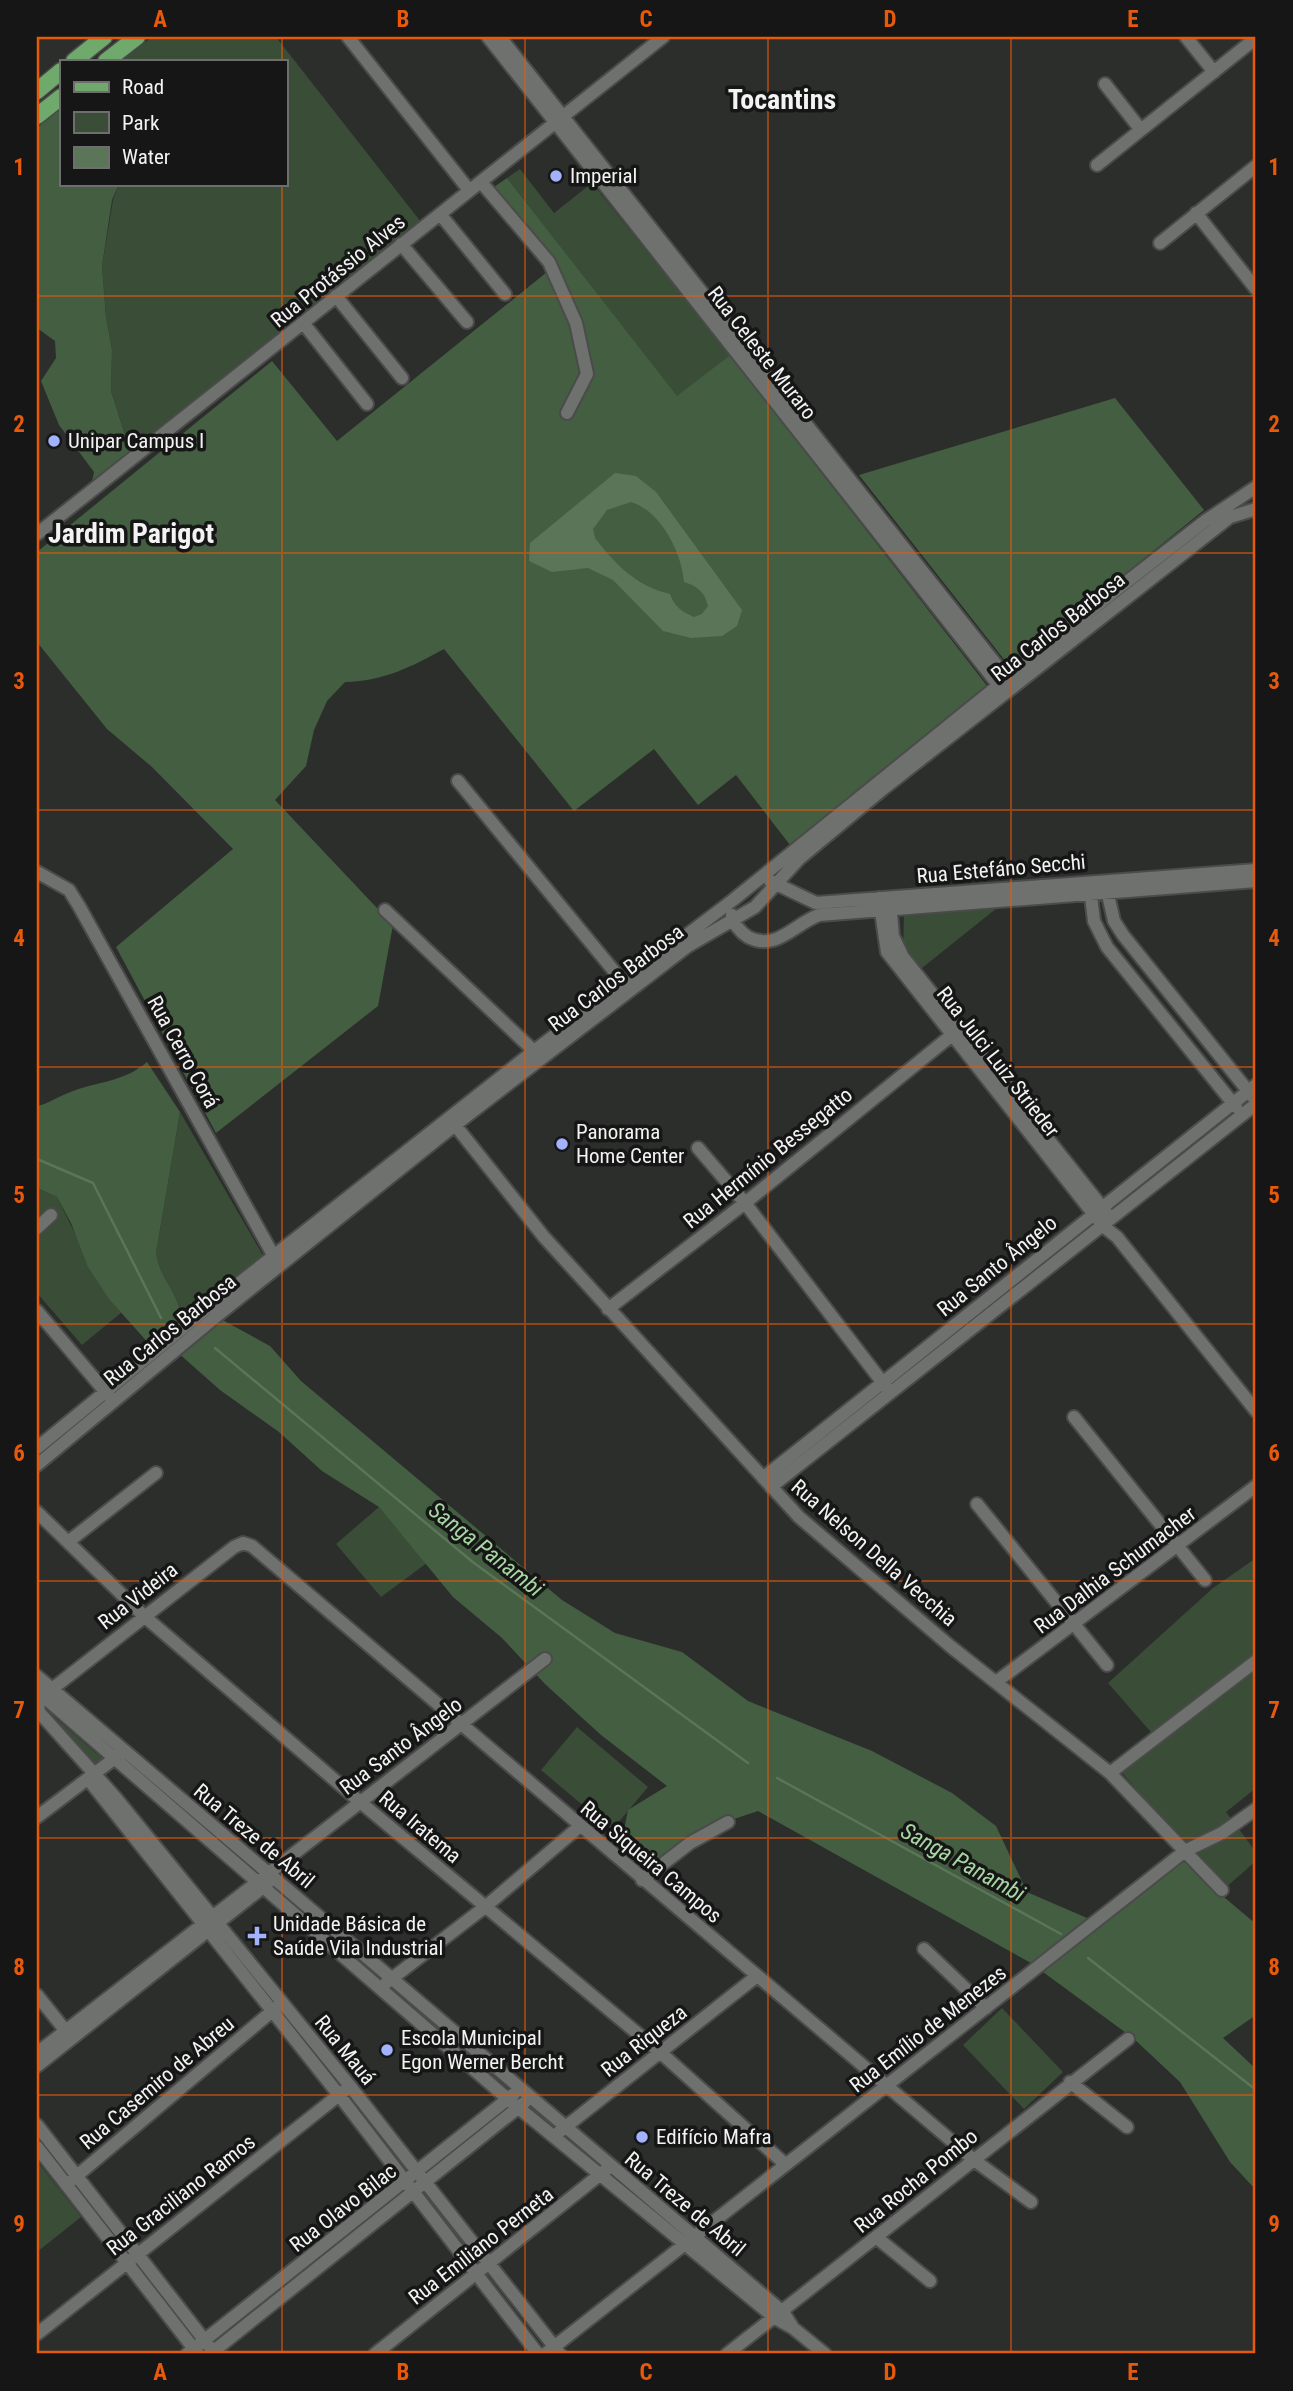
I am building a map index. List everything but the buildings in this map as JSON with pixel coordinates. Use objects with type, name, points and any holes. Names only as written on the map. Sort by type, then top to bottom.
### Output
[{"type":"main road","points":[[75,60],[104,37]]},
{"type":"main road","points":[[107,60],[137,37]]},
{"type":"main road","points":[[37,91],[60,72]]},
{"type":"main road","points":[[37,116],[60,98]]},
{"type":"street","points":[[348,37],[469,190]]},
{"type":"street","name":"Rua Celeste Muraro","points":[[488,37],[700,286],[1005,686]]},
{"type":"street","name":"Rua Celeste Muraro","points":[[500,37],[559,120]]},
{"type":"street","name":"Rua Protássio Alves","points":[[37,534],[559,120],[646,42],[663,37]]},
{"type":"street","points":[[1186,37],[1214,72]]},
{"type":"street","points":[[1097,165],[1256,38]]},
{"type":"street","points":[[1105,85],[1141,130]]},
{"type":"street","points":[[1160,243],[1256,166]]},
{"type":"street","points":[[481,182],[549,262],[576,323],[587,374],[567,413]]},
{"type":"street","points":[[1196,213],[1256,289]]},
{"type":"street","points":[[440,214],[505,294]]},
{"type":"street","points":[[401,243],[467,322]]},
{"type":"street","points":[[336,296],[402,379]]},
{"type":"street","points":[[304,324],[367,404]]},
{"type":"street","name":"Rua Carlos Barbosa","points":[[452,1121],[534,1051],[880,786],[1205,522],[1256,487]]},
{"type":"street","name":"Rua Carlos Barbosa","points":[[1005,686],[1230,517],[1256,509]]},
{"type":"street","points":[[458,780],[623,982]]},
{"type":"street","name":"Rua Carlos Barbosa","points":[[37,1448],[109,1396],[452,1121],[688,946],[755,907],[799,859],[880,786]]},
{"type":"street","points":[[795,895],[790,882],[799,859]]},
{"type":"street","name":"Rua Estefáno Secchi","points":[[756,882],[778,884],[795,895],[816,903],[885,903],[1089,880],[1106,887],[1256,870]]},
{"type":"street","name":"Rua Cerro Corá","points":[[37,872],[69,890],[79,906],[276,1261]]},
{"type":"street","points":[[1089,880],[1094,920],[1107,947],[1242,1115]]},
{"type":"street","points":[[710,933],[744,935],[769,942],[791,933],[819,915],[885,903],[998,904],[1091,895],[1106,887],[1256,881]]},
{"type":"street","points":[[1106,887],[1114,920],[1123,935],[1254,1095]]},
{"type":"street","points":[[733,900],[733,921],[744,935]]},
{"type":"street","name":"Rua Julci Luiz Strieder","points":[[885,903],[887,952],[952,1035],[1098,1210]]},
{"type":"street","name":"Rua Julci Luiz Strieder","points":[[885,903],[893,936],[903,957],[1117,1237],[1256,1411]]},
{"type":"street","points":[[385,910],[534,1051]]},
{"type":"street","name":"Rua Hermínio Bessegatto","points":[[608,1309],[745,1203],[952,1035]]},
{"type":"street","name":"Rua Santo Ângelo","points":[[767,1483],[887,1387],[1098,1210],[1233,1103],[1254,1095]]},
{"type":"street","name":"Rua Santo Ângelo","points":[[887,1387],[1107,1223],[1242,1115],[1254,1095]]},
{"type":"street","name":"Rua Nelson Della Vecchia","points":[[452,1121],[544,1237],[799,1517],[996,1682],[1110,1773],[1222,1890]]},
{"type":"street","points":[[698,1148],[745,1203],[887,1387]]},
{"type":"street","points":[[37,1228],[51,1215]]},
{"type":"street","points":[[37,1311],[109,1396]]},
{"type":"street","name":"Rua Carlos Barbosa","points":[[37,1465],[109,1396]]},
{"type":"street","points":[[1074,1417],[1205,1580]]},
{"type":"street","points":[[68,1542],[156,1473]]},
{"type":"street","name":"Rua Dalhia Schumacher","points":[[996,1682],[1074,1626],[1256,1486]]},
{"type":"street","points":[[977,1504],[1107,1665]]},
{"type":"street","name":"Rua Iratema","points":[[37,1512],[144,1616],[359,1801],[661,2053],[785,2164]]},
{"type":"street","name":"Rua Videira","points":[[44,1692],[234,1547],[243,1543],[252,1546]]},
{"type":"street","name":"Rua Siqueira Campos","points":[[252,1546],[463,1724],[579,1827],[974,2160],[1031,2202]]},
{"type":"street","name":"Rua Santo Ângelo","points":[[37,2053],[68,2034],[211,1924],[359,1801],[545,1659]]},
{"type":"street","points":[[1110,1773],[1256,1661]]},
{"type":"street","name":"Rua Treze de Abril","points":[[37,1676],[44,1692],[270,1875],[392,1978],[565,2127],[606,2170],[825,2354]]},
{"type":"street","name":"Rua Mauá","points":[[44,1692],[38,1703],[39,1712],[278,2007],[350,2086],[490,2263],[553,2352]]},
{"type":"street","points":[[37,1817],[119,1755]]},
{"type":"street","name":"Rua Treze de Abril","points":[[119,1755],[259,1885],[514,2104],[554,2136],[606,2170]]},
{"type":"street","name":"Rua Emílio de Menezes","points":[[553,2352],[785,2164],[1185,1851],[1222,1833],[1256,1809]]},
{"type":"street","points":[[642,1880],[690,1843],[728,1822]]},
{"type":"street","points":[[380,1989],[485,1907],[579,1827]]},
{"type":"street","points":[[924,1949],[986,2008]]},
{"type":"street","name":"Rua Riqueza","points":[[554,2136],[757,1976]]},
{"type":"street","points":[[37,1995],[68,2034]]},
{"type":"street","points":[[278,2007],[339,2095],[538,2354]]},
{"type":"street","name":"Rua Casemiro de Abreu","points":[[66,2185],[278,2007]]},
{"type":"street","name":"Rua Santo Ângelo","points":[[37,2066],[68,2034]]},
{"type":"street","name":"Rua Rocha Pombo","points":[[727,2354],[1128,2039]]},
{"type":"street","points":[[1070,2082],[1127,2127]]},
{"type":"street","name":"Rua Graciliano Ramos","points":[[37,2334],[350,2086]]},
{"type":"street","name":"Rua Olavo Bilac","points":[[213,2353],[524,2094]]},
{"type":"street","points":[[37,2125],[137,2254],[196,2350]]},
{"type":"street","points":[[37,2147],[125,2263],[196,2350],[213,2353]]},
{"type":"street","name":"Rua Emiliano Perneta","points":[[375,2354],[606,2170]]},
{"type":"street","name":"Rua Olavo Bilac","points":[[196,2350],[410,2188]]},
{"type":"street","points":[[876,2237],[930,2281]]},
{"type":"green space","points":[[152,37],[276,37],[421,222],[131,454],[111,391],[112,350],[102,266],[113,200],[118,186],[287,186],[287,60],[122,60]]},
{"type":"green space","points":[[520,169],[554,213],[592,183],[730,355],[677,397],[507,178]]},
{"type":"green space","points":[[997,908],[917,972],[903,954],[904,914]]},
{"type":"green space","points":[[180,1112],[264,1257],[181,1319],[177,1302],[161,1271],[156,1253]]},
{"type":"green space","points":[[37,1188],[57,1197],[102,1288],[122,1312],[82,1345],[37,1293]]},
{"type":"green space","points":[[379,1507],[424,1560],[435,1557],[381,1597],[336,1544]]},
{"type":"green space","points":[[1256,1558],[1256,1788],[1226,1812],[1256,1852],[1256,1861],[1224,1889],[1185,1844],[1188,1842],[1183,1844],[1119,1769],[1157,1739],[1108,1683],[1213,1588]]},
{"type":"green space","points":[[51,1714],[97,1754],[104,1759],[95,1765]]},
{"type":"green space","points":[[577,1727],[648,1787],[612,1830],[541,1770]]},
{"type":"green space","points":[[1002,2008],[1063,2072],[1024,2109],[963,2045]]},
{"type":"green space","points":[[37,2161],[81,2217],[37,2252]]},
{"type":"shaded area","points":[[60,109],[60,186],[118,186],[112,200],[102,266],[112,350],[111,391],[131,454],[91,486],[94,472],[59,425],[41,381],[56,358],[55,341],[37,328],[37,128]]},
{"type":"shaded area","points":[[507,178],[677,396],[730,355],[988,687],[790,845],[736,775],[698,805],[654,749],[574,811],[444,649],[397,672],[372,679],[345,682],[327,701],[314,730],[306,766],[275,800],[393,925],[378,1006],[216,1133],[116,947],[233,849],[152,767],[107,729],[37,642],[37,552],[272,361],[337,441],[547,272],[484,194]]},
{"type":"shaded area","points":[[1115,398],[1204,510],[1010,667],[859,475]]},
{"type":"shaded area","points":[[147,1062],[180,1112],[156,1253],[161,1271],[177,1302],[181,1319],[151,1346],[109,1299],[88,1267],[71,1223],[57,1197],[37,1188],[37,1106],[78,1089],[119,1078]]},
{"type":"shaded area","points":[[217,1317],[270,1346],[301,1381],[562,1600],[615,1633],[682,1652],[748,1701],[872,1751],[952,1793],[996,1826],[1027,1892],[1087,1918],[1031,1963],[758,1811],[716,1825],[660,1858],[641,1855],[624,1830],[628,1810],[667,1786],[601,1735],[545,1684],[502,1638],[453,1597],[379,1507],[322,1471],[279,1432],[220,1390],[176,1351]]},
{"type":"shaded area","points":[[1186,1857],[1219,1893],[1256,1924],[1256,2015],[1223,2038],[1256,2069],[1256,2190],[1230,2162],[1180,2082],[1133,2038],[1043,1972]]},
{"type":"water","points":[[615,473],[636,476],[656,492],[742,610],[737,626],[722,636],[691,638],[663,631],[613,580],[588,568],[552,572],[529,561],[530,543]],"holes":[[[631,502],[652,514],[668,534],[679,559],[684,582],[697,588],[705,597],[708,606],[702,614],[694,617],[682,611],[670,594],[637,580],[619,565],[595,538],[593,529],[607,510]]]},
{"type":"waterway","name":"Sanga Panambi","points":[[37,1159],[93,1183],[161,1318]]},
{"type":"waterway","name":"Sanga Panambi","points":[[215,1348],[474,1563],[748,1763]]},
{"type":"waterway","name":"Sanga Panambi","points":[[777,1778],[1061,1934]]},
{"type":"waterway","name":"Sanga Panambi","points":[[1088,1958],[1256,2090]]},
{"type":"place","name":"Imperial","points":[[556,176]]},
{"type":"place","name":"Unipar Campus I","points":[[54,441]]},
{"type":"place","name":"Panorama Home Center","points":[[562,1144]]},
{"type":"place","name":"Unidade Básica de Saúde Vila Industrial","points":[[257,1936]]},
{"type":"place","name":"Escola Municipal Egon Werner Bercht","points":[[387,2050]]},
{"type":"place","name":"Edifício Mafra","points":[[642,2137]]},
{"type":"district","name":"Tocantins","points":[[782,99]]},
{"type":"district","name":"Jardim Parigot","points":[[131,533]]}]
